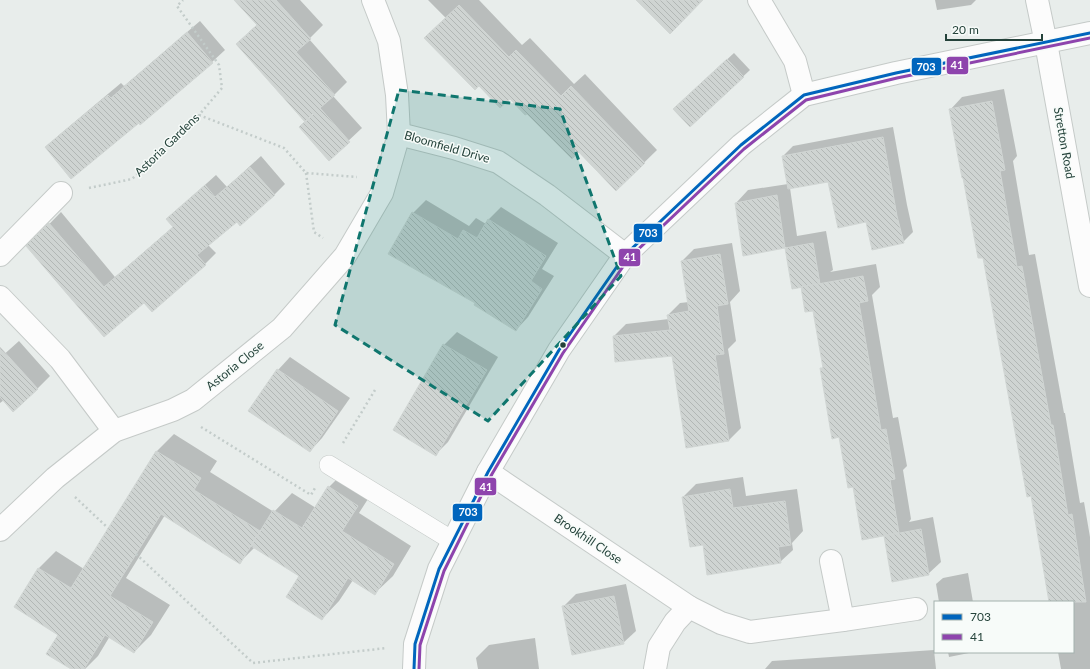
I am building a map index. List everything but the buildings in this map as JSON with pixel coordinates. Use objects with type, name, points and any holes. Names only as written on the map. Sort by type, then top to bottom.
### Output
[{"type":"street","name":"Bloomfield Drive","points":[[374,0],[389,41],[399,134],[454,148],[498,162],[547,195],[625,255]]},
{"type":"street","points":[[759,0],[795,61],[804,95]]},
{"type":"street","name":"Stretton Road","points":[[1036,0],[1046,43],[1090,286]]},
{"type":"street","points":[[414,669],[415,644],[439,569],[488,472],[558,350],[625,255],[741,145],[804,95],[896,73],[1090,33]]},
{"type":"street","name":"Astoria Close","points":[[0,530],[55,478],[114,432],[173,410],[193,400],[282,328],[345,256],[382,193],[399,134]]},
{"type":"street","points":[[0,255],[61,193]]},
{"type":"street","points":[[0,297],[60,359],[114,432]]},
{"type":"street","name":"Brookhill Close","points":[[488,472],[689,607],[720,623],[750,632],[916,609]]},
{"type":"street","points":[[831,561],[843,620]]},
{"type":"street","points":[[655,669],[659,647],[675,622],[689,607]]},
{"type":"lane","points":[[329,465],[453,541]]},
{"type":"path","name":"Astoria Gardens","points":[[61,193],[132,179],[199,115],[222,88],[220,65],[177,6],[183,0]]},
{"type":"path","points":[[199,115],[284,148],[306,173],[314,232],[345,256]]},
{"type":"path","points":[[306,173],[386,180]]},
{"type":"path","points":[[173,410],[311,495],[375,390]]},
{"type":"path","points":[[55,478],[108,528]]},
{"type":"path","points":[[136,554],[252,663],[415,644]]},
{"type":"highlighted area","points":[[399,90],[560,109],[621,276],[488,421],[335,325]]},
{"type":"transit line","name":"703","points":[[414,669],[415,644],[439,569],[488,472],[559,350],[625,255],[741,145],[804,95],[896,73],[1090,33]]},
{"type":"transit line","name":"41","points":[[419,669],[420,645],[444,571],[492,474],[563,353],[629,258],[744,149],[806,100],[897,78],[1090,38]]}]
